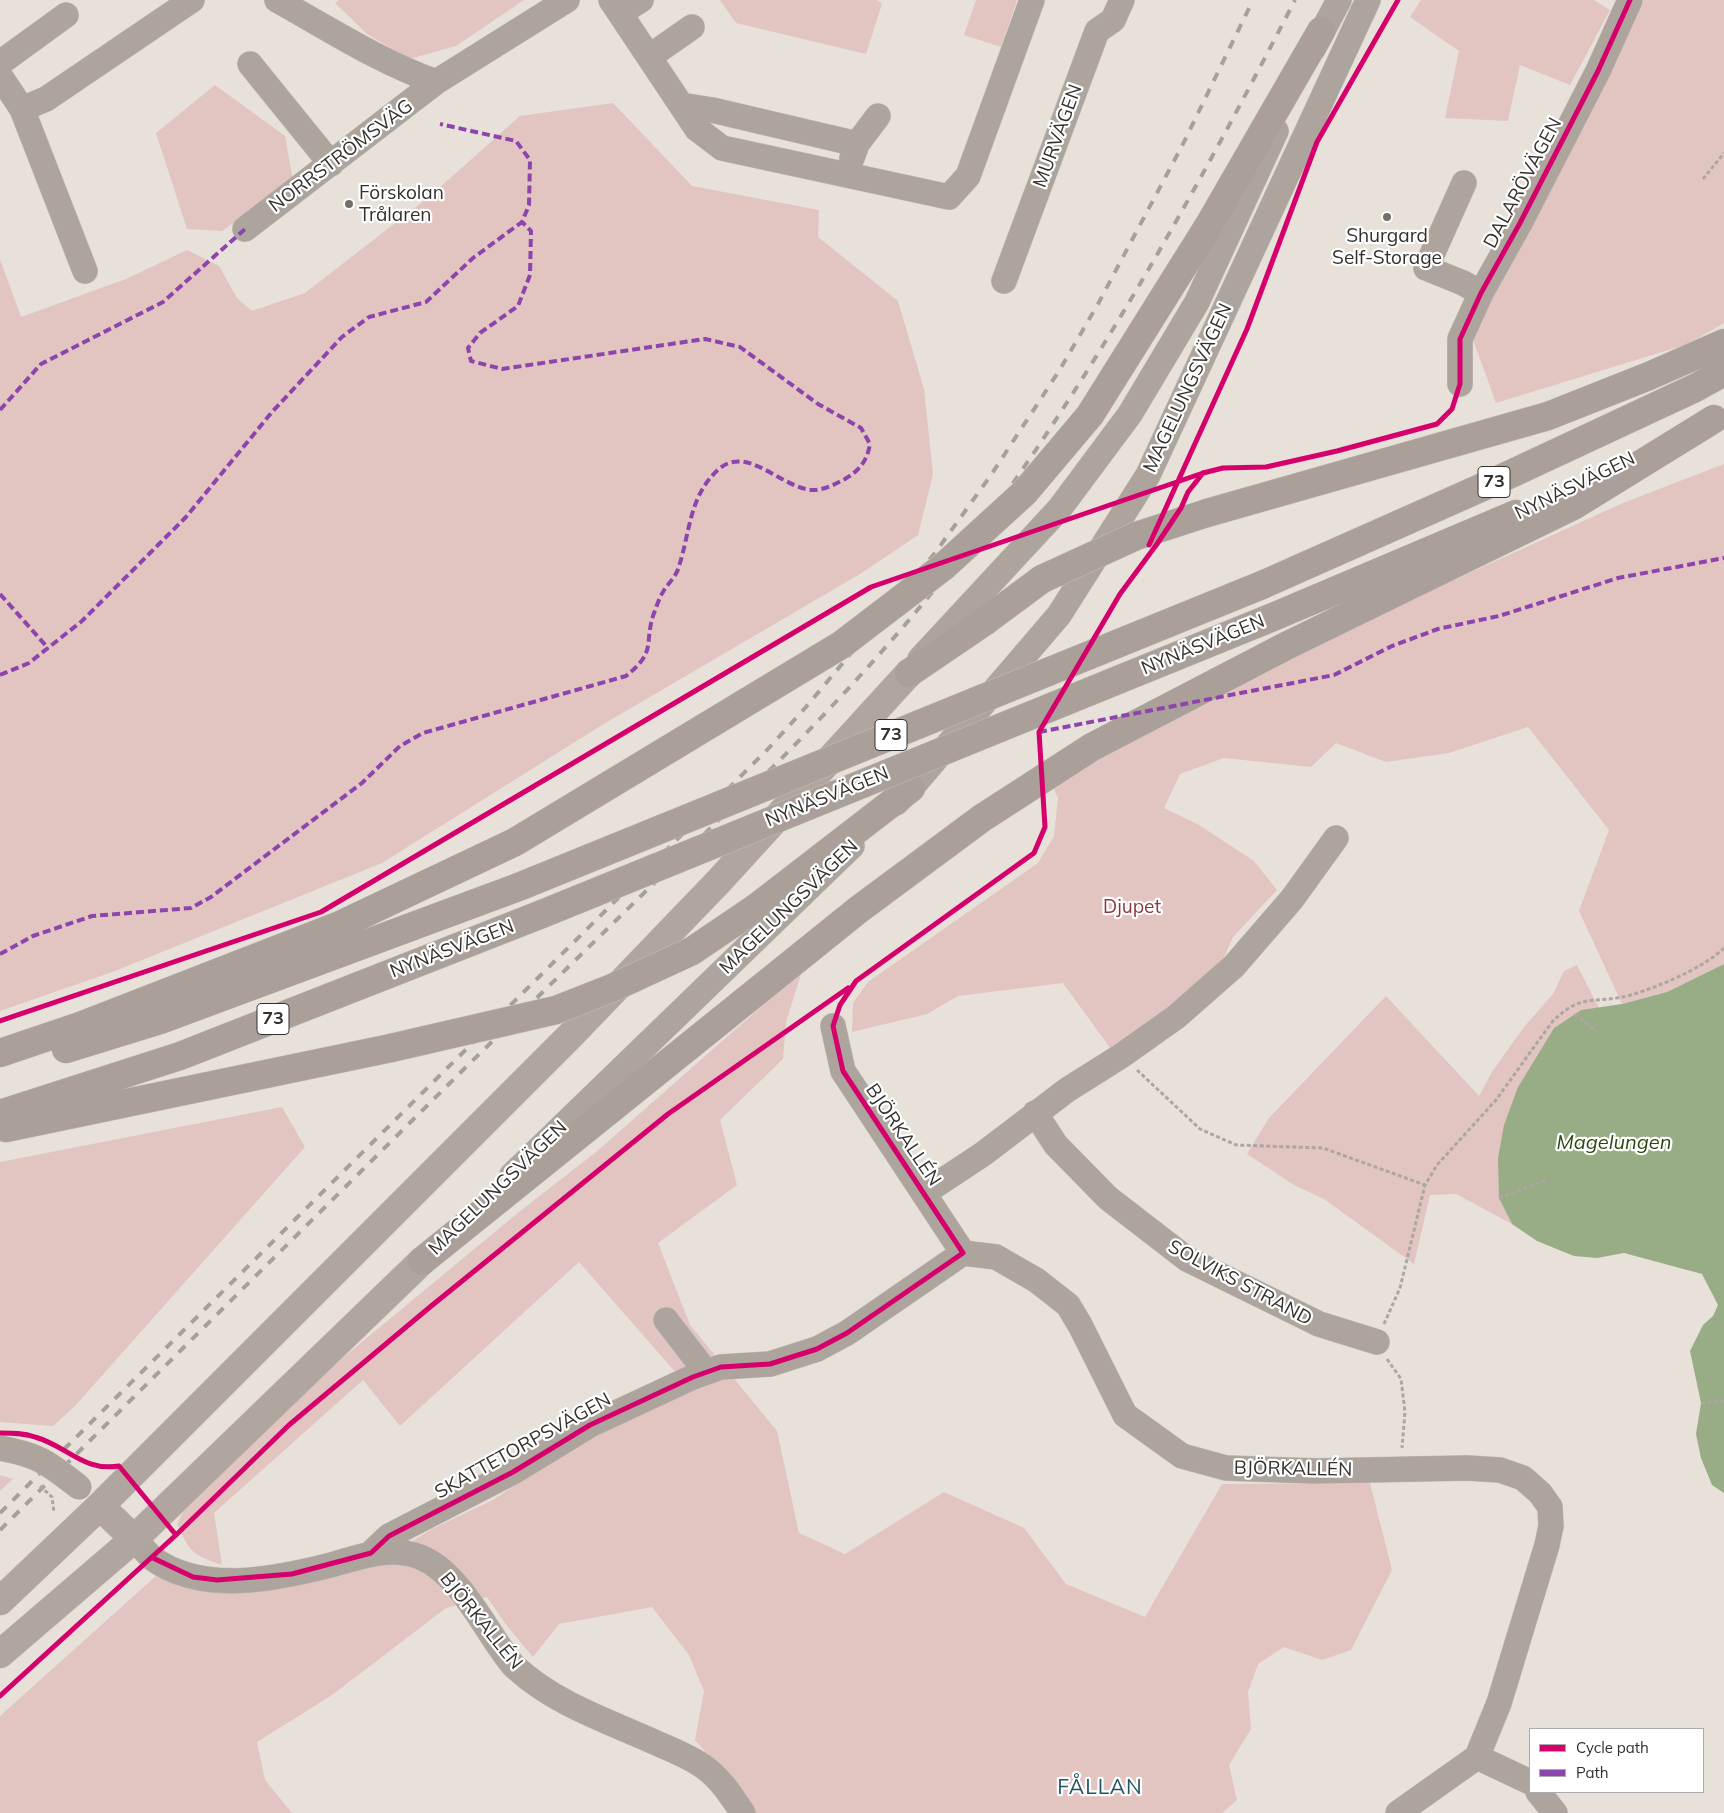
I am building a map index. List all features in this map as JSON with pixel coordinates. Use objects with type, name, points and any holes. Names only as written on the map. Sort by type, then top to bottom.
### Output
[{"type":"highway","points":[[0,1053],[80,1026],[340,925],[515,842],[841,645],[943,567],[1025,492],[1090,415],[1209,225],[1322,31]]},
{"type":"highway","points":[[909,673],[984,622],[1042,579],[1136,536],[1207,513],[1548,416],[1649,376],[1724,343]]},
{"type":"highway","name":"NYNÄSVÄGEN","points":[[0,1069],[160,1020],[521,886],[1262,585],[1485,486],[1724,372]]},
{"type":"highway","points":[[422,1261],[850,916],[982,818],[1092,747],[1286,646],[1573,506],[1719,416]]},
{"type":"highway","name":"NYNÄSVÄGEN","points":[[0,1114],[180,1056],[542,914],[1272,617],[1500,522],[1719,416]]},
{"type":"highway","points":[[0,1130],[391,1048],[556,1010],[612,988],[692,951],[757,907],[912,788]]},
{"type":"main road","name":"MAGELUNGSVÄGEN","points":[[0,1601],[100,1506],[572,1034],[719,881],[909,673]]},
{"type":"main road","name":"MAGELUNGSVÄGEN","points":[[0,1654],[134,1539],[422,1261]]},
{"type":"main road","points":[[100,1506],[134,1539]]},
{"type":"street","points":[[22,109],[46,99],[192,0]]},
{"type":"street","points":[[277,0],[356,46],[414,74],[436,82]]},
{"type":"street","name":"NORRSTRÖMSVÄG","points":[[245,229],[436,82],[567,0]]},
{"type":"street","points":[[641,0],[615,7],[697,129],[722,148],[949,197],[968,176],[1032,0]]},
{"type":"street","name":"MURVÄGEN","points":[[1004,281],[1097,31],[1113,20],[1122,0]]},
{"type":"street","name":"MAGELUNGSVÄGEN","points":[[909,673],[933,643],[1060,508],[1130,414],[1197,302],[1322,31],[1339,0]]},
{"type":"street","name":"MAGELUNGSVÄGEN","points":[[422,1261],[912,788],[1059,614],[1148,475],[1368,0]]},
{"type":"street","name":"DALARÖVÄGEN","points":[[1460,384],[1460,339],[1481,294],[1589,88],[1630,0]]},
{"type":"street","points":[[0,63],[5,57],[66,15]]},
{"type":"street","points":[[649,57],[692,28]]},
{"type":"street","points":[[250,64],[331,164]]},
{"type":"street","points":[[0,76],[22,109],[85,271]]},
{"type":"street","points":[[681,105],[712,110],[857,144]]},
{"type":"street","points":[[847,175],[857,144],[878,116]]},
{"type":"street","points":[[1464,184],[1426,268],[1464,283],[1481,294]]},
{"type":"street","points":[[924,1193],[983,1154],[1035,1113],[1122,1056],[1176,1017],[1234,966],[1292,900],[1336,838]]},
{"type":"street","name":"BJÖRKALLÉN","points":[[833,1026],[843,1071],[963,1253],[996,1257],[1036,1280],[1068,1306],[1080,1325],[1125,1415],[1182,1456],[1226,1468],[1316,1471],[1467,1468],[1500,1470],[1523,1478],[1540,1493],[1550,1507],[1551,1526],[1547,1545],[1499,1703],[1478,1756]]},
{"type":"street","name":"SOLVIKS STRAND","points":[[1035,1113],[1056,1145],[1108,1198],[1187,1259],[1319,1324],[1377,1342]]},
{"type":"street","name":"SKATTETORPSVÄGEN","points":[[371,1553],[389,1536],[513,1472],[590,1424],[721,1367],[770,1364],[817,1349],[847,1333],[963,1253]]},
{"type":"street","points":[[666,1320],[706,1372]]},
{"type":"street","points":[[0,1448],[27,1453],[46,1461],[100,1506]]},
{"type":"street","name":"BJÖRKALLÉN","points":[[134,1539],[152,1558],[174,1569],[193,1576],[217,1580],[292,1574],[371,1553],[394,1552],[419,1557],[437,1567],[453,1581],[514,1666],[546,1690],[578,1708],[705,1767],[727,1790],[743,1813]]},
{"type":"street","points":[[1398,1813],[1478,1756],[1529,1782]]},
{"type":"street","points":[[1539,1793],[1555,1813]]},
{"type":"path","points":[[1703,179],[1724,153]]},
{"type":"path","points":[[1400,1469],[1405,1412],[1400,1379],[1377,1342],[1400,1288],[1425,1185],[1437,1165],[1496,1100],[1552,1022],[1561,1013],[1582,1000],[1630,995],[1659,985],[1712,960],[1724,948]]},
{"type":"path","points":[[1575,1014],[1596,1031]]},
{"type":"path","points":[[1122,1056],[1200,1129],[1236,1146],[1323,1148],[1425,1185]]},
{"type":"path","points":[[1499,1198],[1546,1180]]},
{"type":"path","points":[[1701,1403],[1724,1401]]},
{"type":"path","points":[[37,1484],[52,1497],[54,1513]]},
{"type":"green space","points":[[339,0],[524,0],[456,46],[409,59],[367,34],[335,3]]},
{"type":"green space","points":[[720,0],[877,0],[882,4],[866,54],[736,23]]},
{"type":"green space","points":[[976,0],[1017,0],[1001,47],[964,35]]},
{"type":"green space","points":[[1421,0],[1594,0],[1610,10],[1570,85],[1520,65],[1508,121],[1445,118],[1459,51],[1410,17]]},
{"type":"green space","points":[[1644,0],[1724,0],[1724,323],[1688,344],[1496,403],[1472,337]]},
{"type":"green space","points":[[215,85],[285,136],[293,181],[222,231],[187,229],[156,133]]},
{"type":"green space","points":[[613,103],[692,186],[819,210],[818,237],[898,301],[924,389],[933,474],[918,535],[860,574],[602,725],[382,863],[115,971],[0,1011],[0,259],[21,317],[126,279],[187,250],[219,266],[237,298],[252,311],[305,293],[430,196],[520,116]]},
{"type":"green space","name":"Djupet","points":[[1724,464],[1724,964],[1667,992],[1622,1004],[1579,911],[1609,830],[1528,727],[1449,753],[1386,762],[1336,743],[1311,767],[1224,758],[1180,774],[1164,808],[1199,825],[1254,861],[1277,890],[1233,937],[1221,964],[1170,1011],[1113,1052],[1063,983],[958,996],[927,1014],[852,1032],[853,1003],[868,982],[1038,863],[1054,836],[1058,798],[1053,787],[1119,744],[1399,605],[1623,503]]},
{"type":"green space","points":[[1577,965],[1599,1008],[1581,1010],[1554,1028],[1518,1087],[1499,1198],[1512,1224],[1456,1194],[1430,1195],[1414,1264],[1324,1199],[1294,1185],[1247,1154],[1269,1118],[1386,996],[1479,1096],[1492,1072],[1524,1027],[1553,994],[1564,971]]},
{"type":"green space","points":[[802,971],[786,1022],[783,1059],[720,1120],[737,1185],[658,1243],[690,1325],[777,1431],[799,1533],[845,1554],[944,1492],[1024,1528],[1066,1584],[1145,1617],[1222,1484],[1370,1483],[1392,1570],[1351,1650],[1322,1660],[1284,1647],[1258,1664],[1248,1692],[1251,1729],[1229,1765],[1237,1800],[1222,1813],[748,1813],[728,1778],[695,1740],[704,1691],[689,1655],[652,1607],[559,1624],[533,1657],[507,1626],[487,1597],[446,1608],[332,1695],[257,1742],[265,1780],[292,1813],[0,1813],[0,1716],[156,1576],[179,1585],[209,1589],[376,1564],[432,1529],[493,1500],[593,1433],[691,1390],[579,1262],[400,1426],[363,1380],[214,1513],[222,1565],[204,1558],[193,1551],[177,1523],[193,1495],[345,1356],[519,1212],[596,1152]]},
{"type":"green space","points":[[282,1107],[305,1147],[75,1406],[53,1426],[0,1422],[0,1162]]},
{"type":"green space","points":[[0,1475],[13,1479],[0,1491]]},
{"type":"water","name":"Magelungen","points":[[1724,964],[1724,1493],[1712,1485],[1701,1458],[1696,1434],[1701,1403],[1690,1351],[1703,1325],[1713,1316],[1718,1305],[1702,1274],[1624,1253],[1597,1258],[1574,1256],[1537,1241],[1512,1224],[1499,1198],[1498,1158],[1504,1125],[1518,1087],[1554,1028],[1581,1010],[1622,1004],[1667,992]]},
{"type":"railway","points":[[0,1513],[767,750],[806,707],[935,553],[991,475],[1059,371],[1098,304],[1183,144],[1253,0]]},
{"type":"railway","points":[[0,1530],[465,1068],[777,763],[850,686],[921,606],[965,550],[1012,485],[1100,350],[1181,212],[1295,0]]},
{"type":"marked path","points":[[0,675],[29,663],[82,621],[186,517],[272,412],[342,337],[369,317],[426,302],[473,258],[522,222],[529,205],[530,160],[516,141],[440,124]]},
{"type":"marked path","points":[[0,954],[33,936],[92,916],[191,908],[211,897],[362,783],[400,746],[423,733],[626,676],[636,667],[646,653],[654,613],[662,594],[678,570],[696,502],[709,479],[719,469],[730,463],[742,462],[753,464],[801,488],[817,490],[834,485],[845,479],[862,464],[870,444],[861,428],[818,404],[740,347],[705,339],[502,369],[471,361],[468,348],[480,333],[518,306],[530,275],[531,231],[522,222]]},
{"type":"marked path","points":[[0,410],[41,364],[163,302],[245,229]]},
{"type":"marked path","points":[[1039,732],[1334,675],[1392,646],[1438,629],[1499,616],[1618,578],[1724,558]]},
{"type":"marked path","points":[[0,594],[48,648]]},
{"type":"cycle path","points":[[1149,545],[1247,329],[1317,142],[1398,0]]},
{"type":"cycle path","points":[[0,1021],[321,912],[871,587],[1203,473],[1223,468],[1266,467],[1337,451],[1437,424],[1452,409],[1460,384],[1460,339],[1481,293],[1520,223],[1598,71],[1630,0]]},
{"type":"cycle path","points":[[153,1558],[193,1577],[217,1580],[292,1574],[371,1553],[389,1536],[513,1472],[590,1425],[693,1377],[721,1367],[770,1364],[817,1349],[847,1333],[963,1253],[843,1071],[833,1026],[840,1005],[856,981],[1034,853],[1045,827],[1039,732],[1120,594],[1157,544],[1181,508],[1188,492],[1203,473]]},
{"type":"cycle path","points":[[176,1535],[289,1425],[430,1307],[668,1114],[848,988]]},
{"type":"cycle path","points":[[0,1433],[31,1436],[46,1441],[85,1462],[107,1467],[119,1466],[176,1535],[0,1696]]},
{"type":"place","name":"Förskolan Trålaren","points":[[349,204]]},
{"type":"place","name":"Shurgard Self-Storage","points":[[1387,217]]},
{"type":"district","name":"FÅLLAN","points":[[1100,1788]]}]
